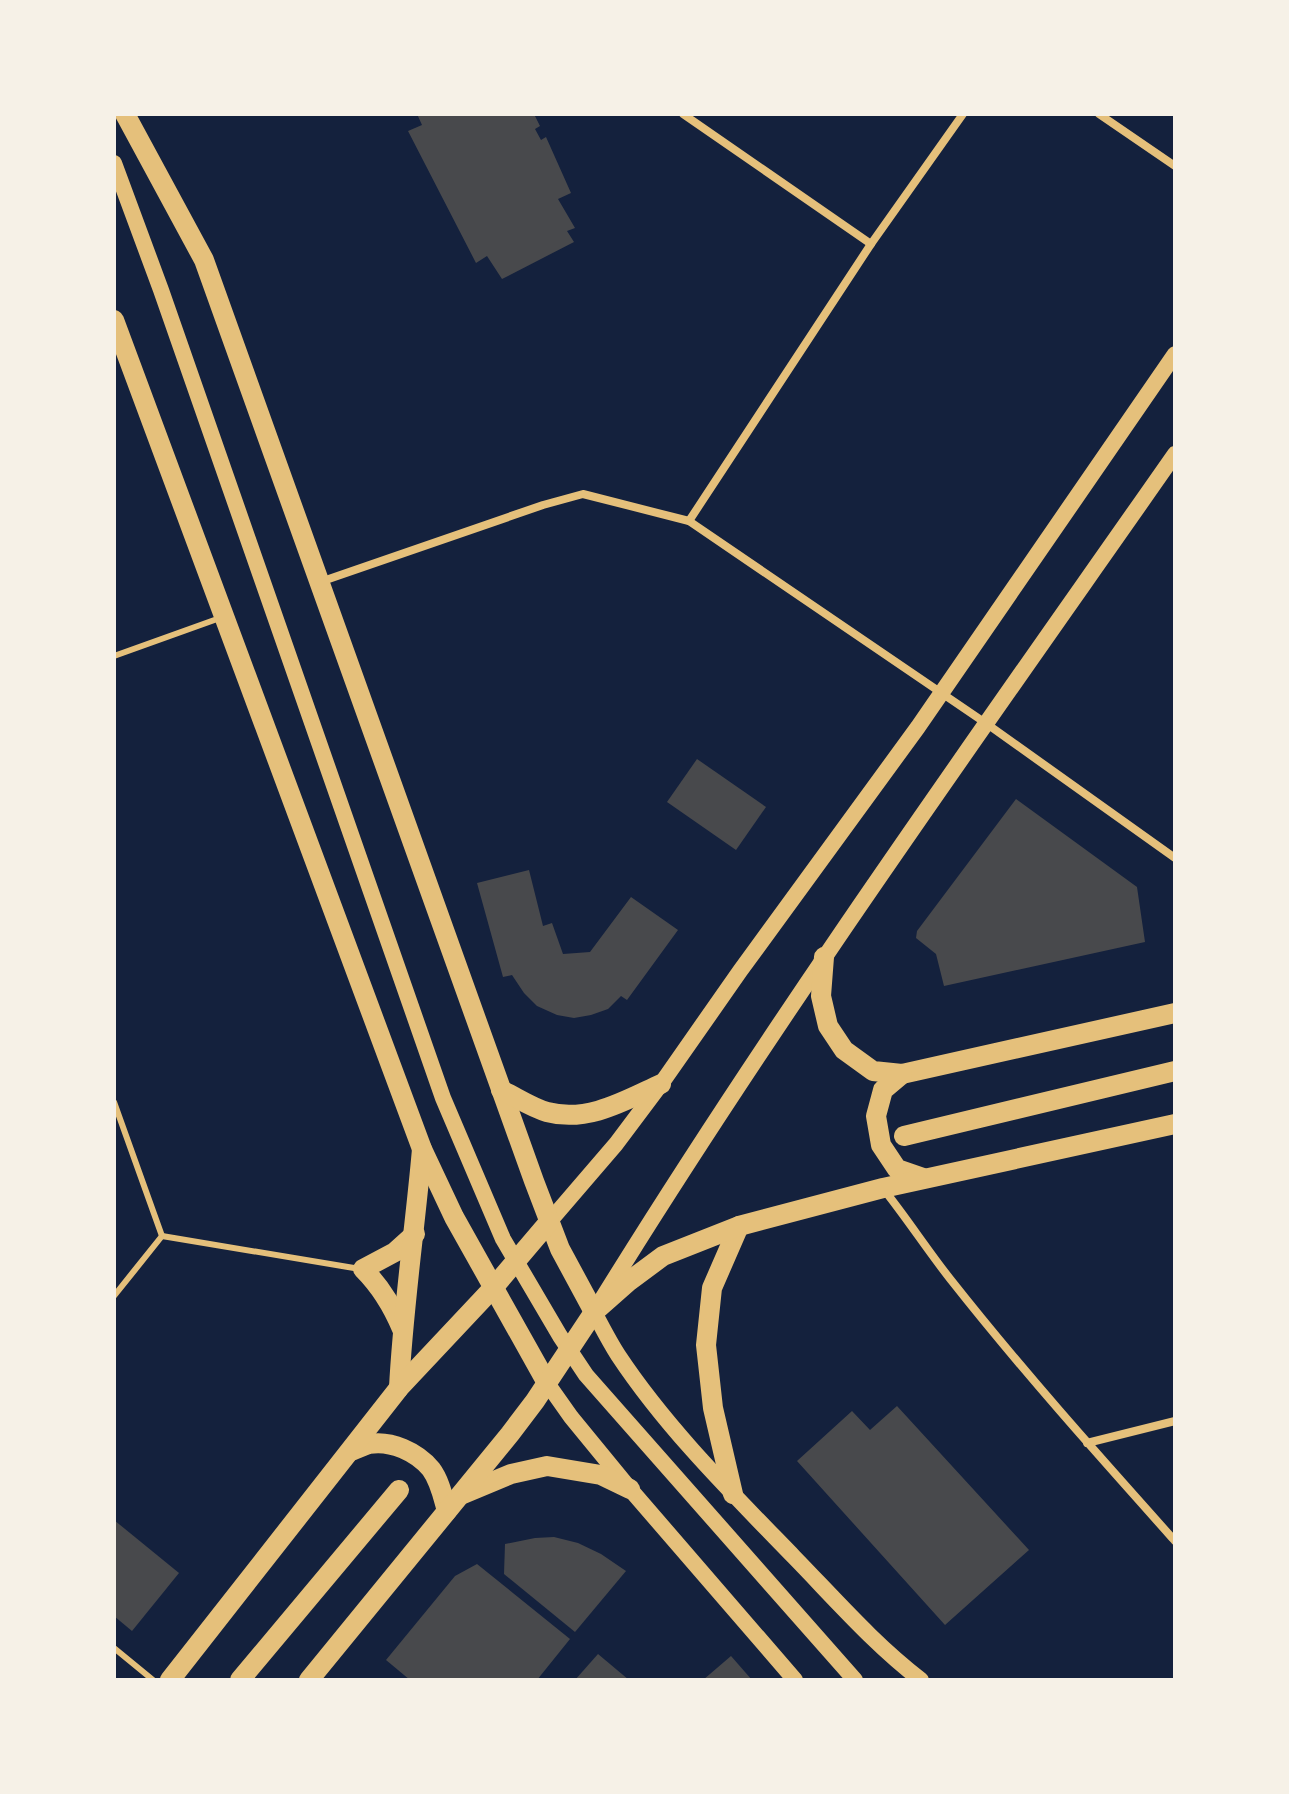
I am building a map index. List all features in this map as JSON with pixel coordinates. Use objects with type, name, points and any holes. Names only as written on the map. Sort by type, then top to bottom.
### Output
[{"type":"main road","points":[[125,114],[204,260],[560,1249],[616,1353],[656,1407],[733,1494],[889,1655],[921,1680]]},
{"type":"main road","points":[[114,163],[443,1098],[503,1239],[552,1322],[608,1403],[855,1680]]},
{"type":"main road","points":[[114,320],[422,1149],[454,1217],[547,1383],[571,1417],[795,1680]]},
{"type":"main road","points":[[170,1680],[399,1388],[493,1288],[616,1144],[942,693],[1175,354]]},
{"type":"main road","points":[[309,1680],[510,1434],[547,1383],[671,1187],[824,957],[1175,454]]},
{"type":"main road","points":[[824,957],[821,996],[828,1026],[844,1050],[873,1071],[902,1074],[1175,1013]]},
{"type":"main road","points":[[904,1136],[1175,1071]]},
{"type":"main road","points":[[902,1074],[883,1090],[876,1116],[881,1145],[897,1169],[923,1178]]},
{"type":"main road","points":[[501,1090],[547,1112],[580,1115],[609,1107],[661,1084]]},
{"type":"main road","points":[[594,1312],[663,1256],[739,1226],[923,1178],[1175,1124]]},
{"type":"main road","points":[[399,1388],[402,1329],[415,1234],[422,1149]]},
{"type":"main road","points":[[733,1494],[713,1408],[706,1345],[712,1288],[739,1226]]},
{"type":"main road","points":[[402,1329],[391,1302],[363,1269],[395,1252],[415,1234]]},
{"type":"main road","points":[[351,1451],[370,1444],[392,1445],[413,1452],[432,1470],[441,1489],[453,1503]]},
{"type":"main road","points":[[453,1503],[511,1474],[547,1466],[601,1475],[630,1489]]},
{"type":"main road","points":[[240,1680],[399,1490]]},
{"type":"street","points":[[683,114],[871,244]]},
{"type":"street","points":[[689,521],[871,244],[963,114]]},
{"type":"street","points":[[1099,114],[1175,166]]},
{"type":"street","points":[[319,583],[583,494],[689,521],[987,724],[1175,858]]},
{"type":"street","points":[[883,1188],[950,1278],[1087,1443],[1175,1541]]},
{"type":"street","points":[[1087,1443],[1175,1421]]},
{"type":"lane","points":[[114,656],[225,617]]},
{"type":"lane","points":[[114,1102],[162,1236]]},
{"type":"lane","points":[[162,1236],[363,1269]]},
{"type":"lane","points":[[114,1296],[162,1236]]},
{"type":"lane","points":[[114,1648],[153,1680]]},
{"type":"building","points":[[417,114],[534,114],[540,126],[535,129],[541,140],[546,137],[571,193],[558,199],[575,228],[567,231],[574,242],[502,279],[487,256],[476,263],[408,131],[422,125]]},
{"type":"building","points":[[697,759],[766,807],[736,850],[667,802]]},
{"type":"building","points":[[1016,799],[1137,887],[1145,942],[944,986],[936,954],[916,938],[917,931]]},
{"type":"building","points":[[529,870],[543,926],[552,923],[563,954],[590,952],[631,897],[678,930],[627,1000],[621,996],[608,1009],[591,1015],[574,1018],[557,1015],[537,1006],[512,975],[503,977],[477,883]]},
{"type":"building","points":[[897,1406],[1029,1550],[945,1625],[797,1461],[852,1411],[870,1430]]},
{"type":"building","points":[[114,1520],[179,1573],[132,1631],[114,1616]]},
{"type":"building","points":[[554,1537],[578,1543],[626,1571],[575,1632],[504,1574],[505,1544]]},
{"type":"building","points":[[477,1564],[570,1639],[537,1680],[410,1680],[386,1660],[455,1576]]},
{"type":"building","points":[[598,1654],[629,1680],[575,1680]]},
{"type":"building","points":[[731,1656],[752,1680],[703,1680]]}]
